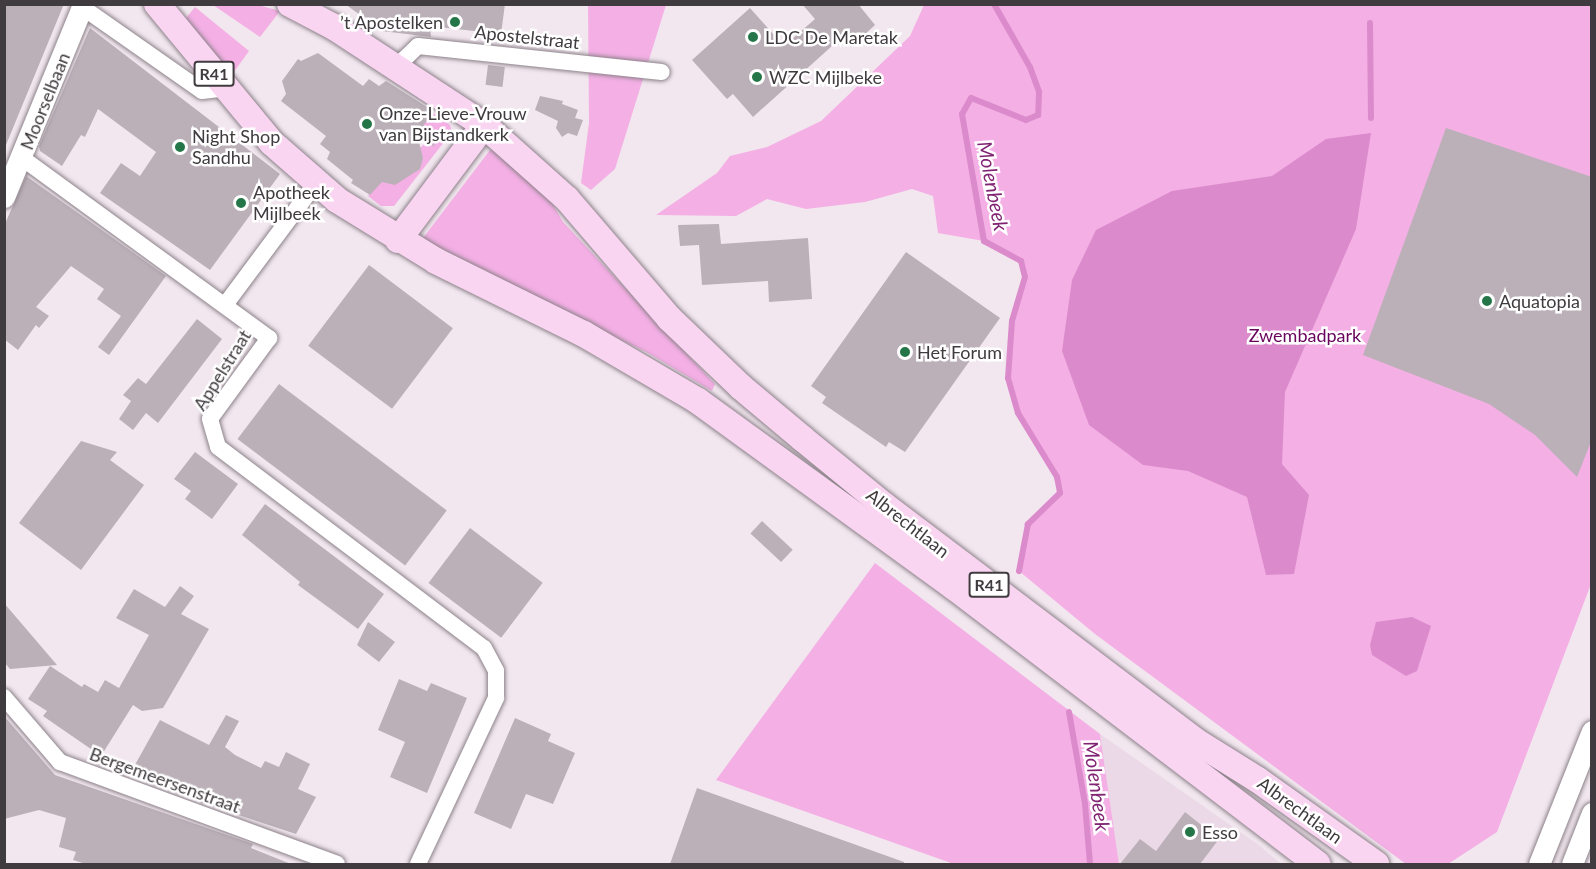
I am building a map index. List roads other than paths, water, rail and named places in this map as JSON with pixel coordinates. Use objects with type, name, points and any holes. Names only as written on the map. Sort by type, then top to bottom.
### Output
[{"type":"main road","name":"R41","points":[[157,4],[272,143],[316,183],[398,240]]},
{"type":"main road","name":"R41","points":[[290,4],[396,67],[484,125]]},
{"type":"main road","name":"Albrechtlaan","points":[[484,125],[567,199],[669,318],[741,387],[876,499],[1194,740],[1258,780],[1376,864]]},
{"type":"main road","points":[[398,240],[484,125]]},
{"type":"main road","name":"Albrechtlaan","points":[[398,240],[592,338],[698,401],[954,586],[1317,864]]},
{"type":"street","points":[[83,6],[202,91],[225,88]]},
{"type":"street","name":"Moorselbaan","points":[[4,196],[22,158],[83,6]]},
{"type":"street","name":"Apostelstraat","points":[[396,67],[418,46],[662,72]]},
{"type":"street","name":"Appelstraat","points":[[22,158],[269,338],[210,418],[218,447],[484,648],[496,671],[496,698],[418,864]]},
{"type":"street","points":[[225,305],[316,183]]},
{"type":"street","name":"Bergemeersenstraat","points":[[4,697],[60,762],[337,864]]},
{"type":"street","points":[[1539,864],[1565,804],[1592,731]]},
{"type":"street","points":[[1565,804],[1592,812],[1572,864]]},
{"type":"waterway","name":"Molenbeek","points":[[994,4],[1030,67],[1039,92],[1038,115],[1026,120],[971,98],[962,114],[984,241],[1021,261],[1025,277],[1012,321],[1008,378],[1018,413],[1057,477],[1060,493],[1028,524],[1019,571]]},
{"type":"waterway","points":[[1370,23],[1371,118]]},
{"type":"waterway","name":"Molenbeek","points":[[1069,712],[1085,804],[1090,864]]},
{"type":"place","name":"’t Apostelken","points":[[455,22]]},
{"type":"place","name":"LDC De Maretak","points":[[753,37]]},
{"type":"place","name":"WZC Mijlbeke","points":[[757,77]]},
{"type":"place","name":"Onze-Lieve-Vrouw van Bijstandkerk","points":[[367,124]]},
{"type":"place","name":"Night Shop Sandhu","points":[[180,147]]},
{"type":"place","name":"Apotheek Mijlbeek","points":[[241,203]]},
{"type":"place","name":"Aquatopia","points":[[1487,301]]},
{"type":"place","name":"Het Forum","points":[[905,352]]},
{"type":"place","name":"Esso","points":[[1190,832]]},
{"type":"park label","name":"Zwembadpark","points":[[1305,335]]}]
